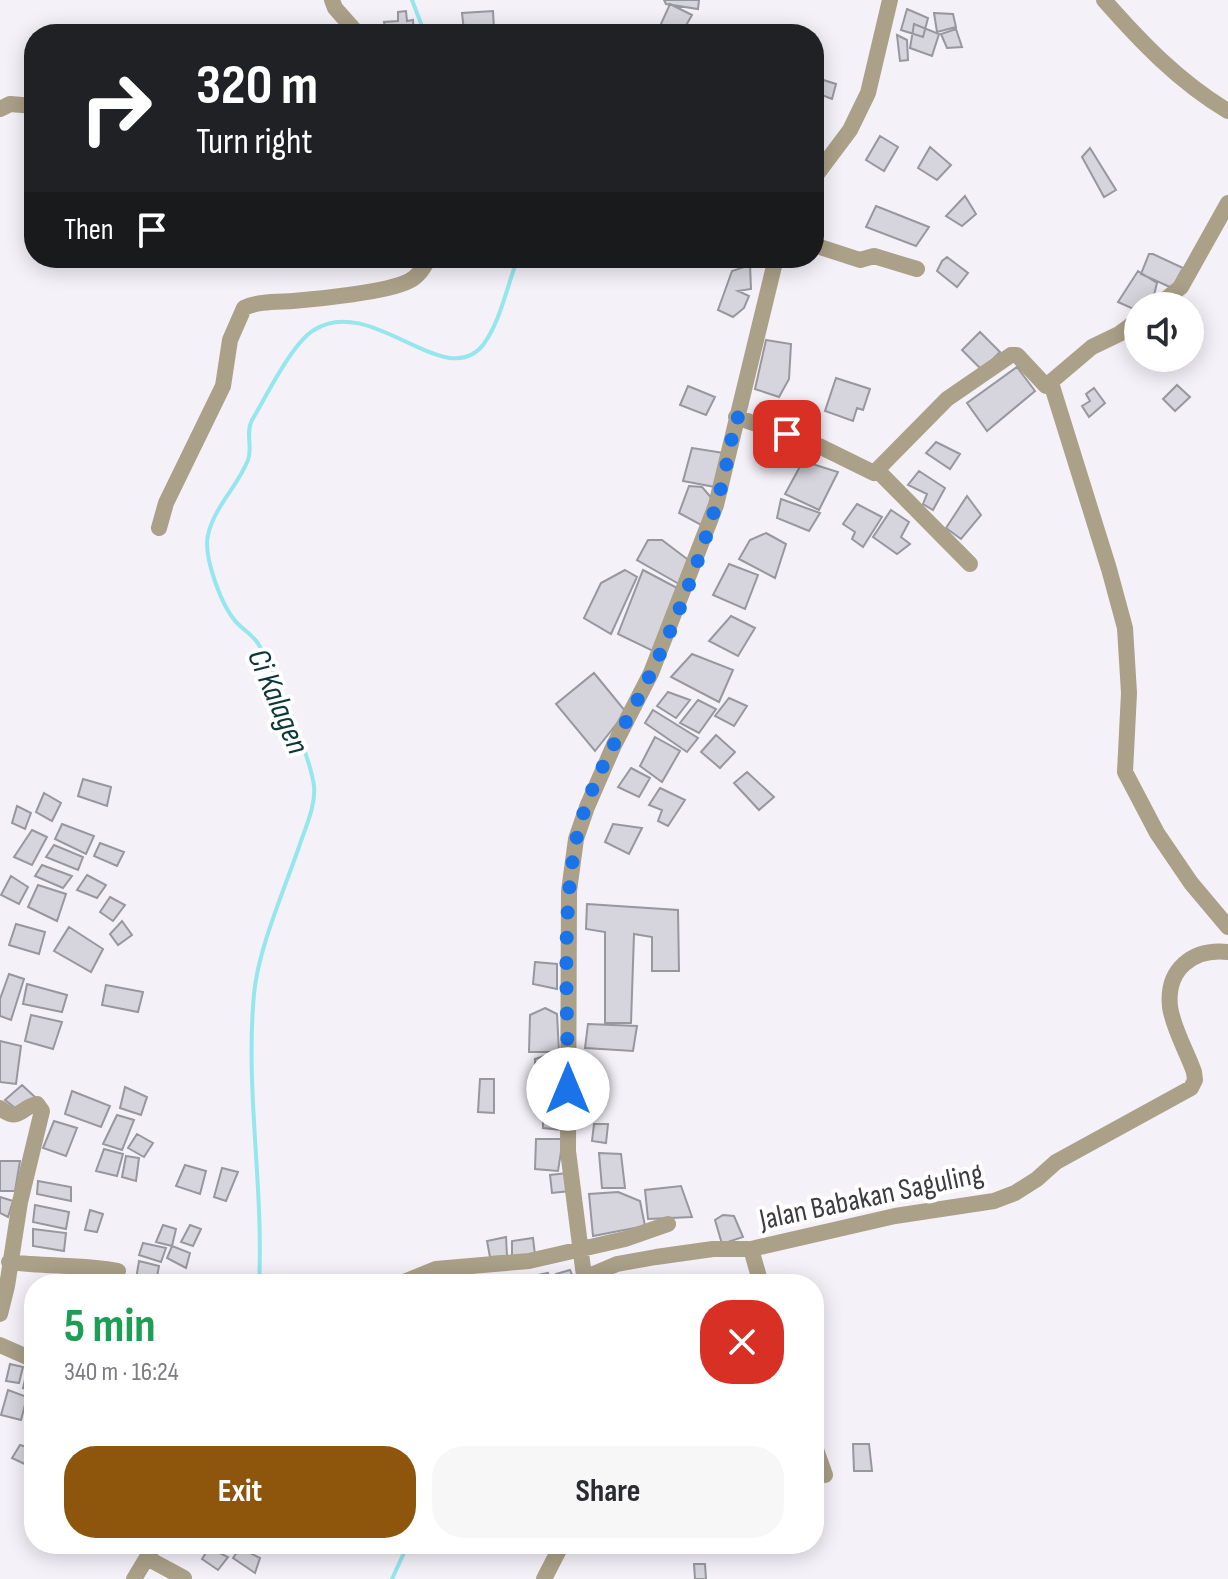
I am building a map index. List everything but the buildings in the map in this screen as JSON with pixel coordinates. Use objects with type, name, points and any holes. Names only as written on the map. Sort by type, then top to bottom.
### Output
[{"type":"street","points":[[332,0],[349,24]]},
{"type":"street","points":[[824,165],[850,130],[868,93],[890,0]]},
{"type":"street","points":[[1104,0],[1162,63],[1200,95],[1228,111]]},
{"type":"street","points":[[0,109],[10,104],[24,105]]},
{"type":"street","points":[[1175,292],[1181,287],[1228,203]]},
{"type":"street","points":[[824,248],[860,260],[874,256],[917,269]]},
{"type":"street","points":[[159,528],[166,503],[223,386],[230,340],[244,308],[396,286],[410,281],[422,268]]},
{"type":"street","points":[[584,1274],[568,1151],[569,891],[576,839],[614,745],[651,673],[716,505],[774,268]]},
{"type":"street","points":[[736,417],[819,446],[872,473],[878,471],[943,402],[1011,355],[1017,355],[1044,385],[1051,383],[1092,347],[1124,330]]},
{"type":"street","points":[[1051,383],[1125,628],[1129,693],[1125,772],[1157,833],[1191,883],[1228,927]]},
{"type":"street","points":[[878,471],[970,564]]},
{"type":"street","name":"Jalan Babakan Saguling","points":[[598,1274],[617,1264],[713,1249],[751,1249],[895,1216],[968,1206],[1005,1197],[1037,1179],[1056,1162],[1191,1088],[1195,1080],[1194,1072],[1170,1010],[1175,976],[1186,960],[1207,952],[1228,952]]},
{"type":"street","points":[[0,1108],[16,1115],[37,1104],[42,1111],[23,1190],[0,1314]]},
{"type":"street","points":[[424,1274],[436,1269],[529,1261],[625,1239],[668,1224]]},
{"type":"street","points":[[751,1249],[758,1274]]},
{"type":"street","points":[[9,1262],[39,1266],[91,1266],[118,1271]]},
{"type":"street","points":[[0,1345],[24,1356]]},
{"type":"street","points":[[134,1579],[149,1554]]},
{"type":"street","points":[[155,1554],[184,1578]]},
{"type":"street","points":[[544,1579],[557,1554]]},
{"type":"waterway","name":"Ci Kalagen","points":[[412,0],[421,24]]},
{"type":"waterway","name":"Ci Kalagen","points":[[259,1274],[252,1067],[254,994],[266,938],[310,815],[314,786],[299,735],[266,657],[255,639],[232,616],[220,595],[208,556],[208,535],[215,515],[248,460],[252,420],[288,358],[314,330],[336,322],[359,323],[428,352],[449,358],[467,357],[483,345],[493,327],[514,268]]},
{"type":"waterway","name":"Ci Kalagen","points":[[392,1579],[403,1554]]},
{"type":"route","points":[[568,1089],[569,891],[576,839],[614,745],[651,673],[687,585],[716,505],[736,417],[787,434]]}]
